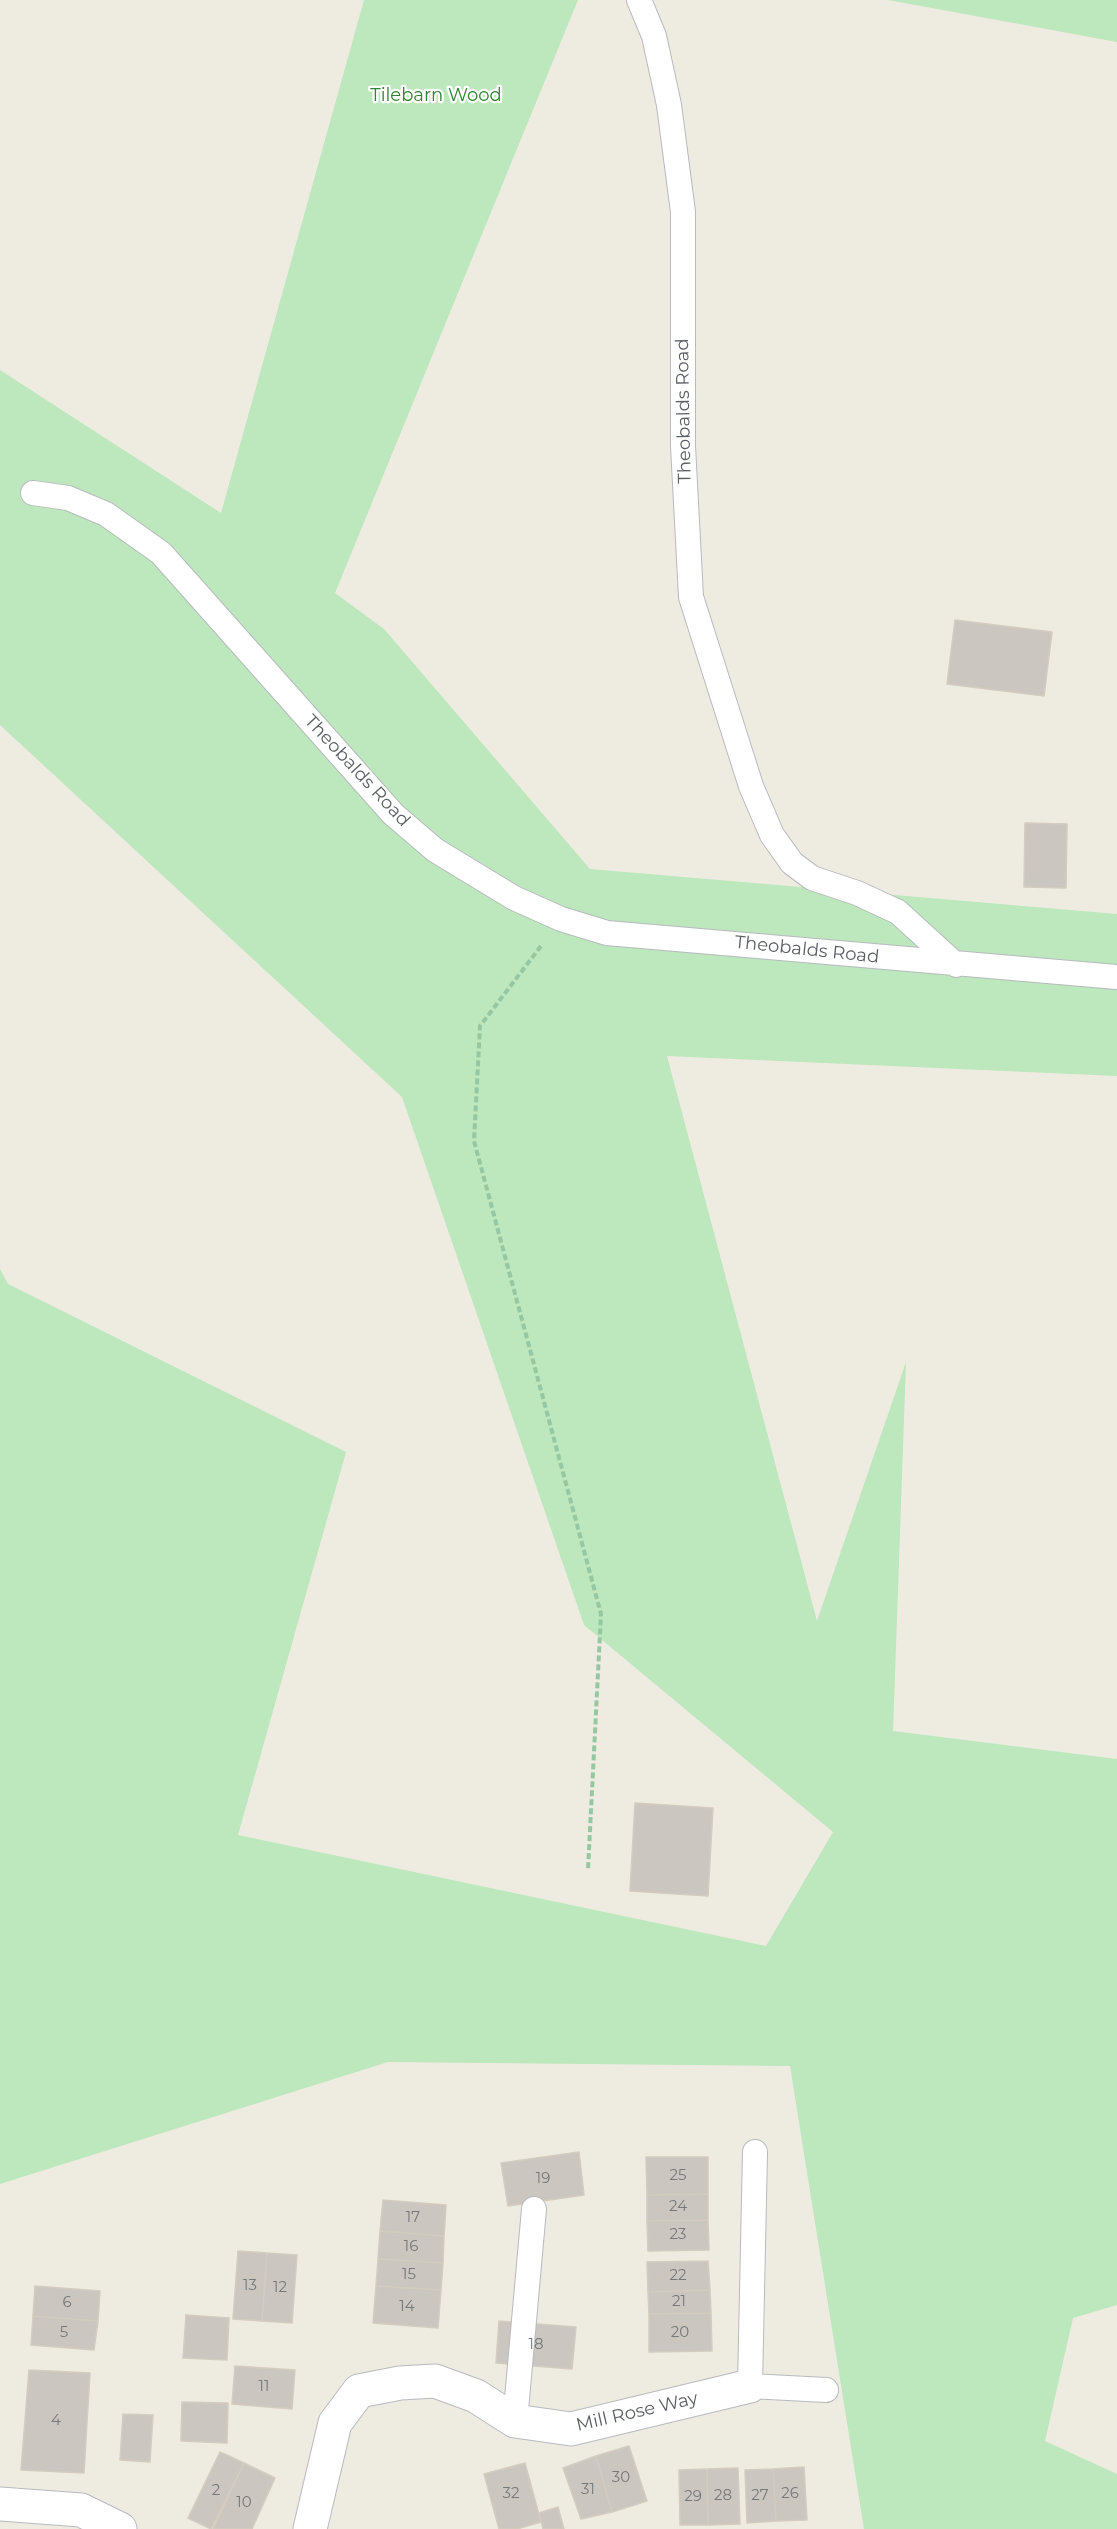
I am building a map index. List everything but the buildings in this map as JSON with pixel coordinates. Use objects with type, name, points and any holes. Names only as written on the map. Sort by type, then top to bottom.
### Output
[{"type":"street","name":"Mill Rose Way","points":[[310,2529],[335,2423],[359,2391],[400,2383],[435,2381],[477,2396],[515,2421],[571,2429],[750,2386]]},
{"type":"street","points":[[0,2504],[120,2529]]},
{"type":"lane","name":"Theobalds Road","points":[[639,0],[654,36],[669,105],[683,212],[683,446],[691,597],[751,786],[772,835],[792,862],[812,878],[857,893],[898,912],[956,965]]},
{"type":"lane","name":"Theobalds Road","points":[[33,493],[68,498],[106,514],[161,553],[393,814],[435,850],[513,898],[561,919],[607,933],[765,945],[956,965],[1117,977]]},
{"type":"lane","points":[[750,2386],[755,2152]]},
{"type":"lane","points":[[515,2421],[534,2209]]},
{"type":"lane","name":"Mill Rose Way","points":[[750,2386],[826,2390]]},
{"type":"path","points":[[561,919],[480,1026],[474,1141],[601,1614],[588,1870]]},
{"type":"green space","name":"Tilebarn Wood","points":[[364,0],[578,0],[335,593],[384,629],[590,869],[1117,914],[1117,1076],[667,1056],[817,1621],[906,1362],[893,1731],[1117,1759],[1117,2305],[1073,2318],[1045,2441],[1117,2474],[1117,2529],[864,2529],[790,2066],[388,2062],[0,2184],[0,1269],[8,1284],[346,1452],[238,1835],[766,1946],[833,1832],[584,1625],[402,1097],[0,725],[0,370],[221,513]]},
{"type":"green space","points":[[888,0],[1117,0],[1117,42]]}]
